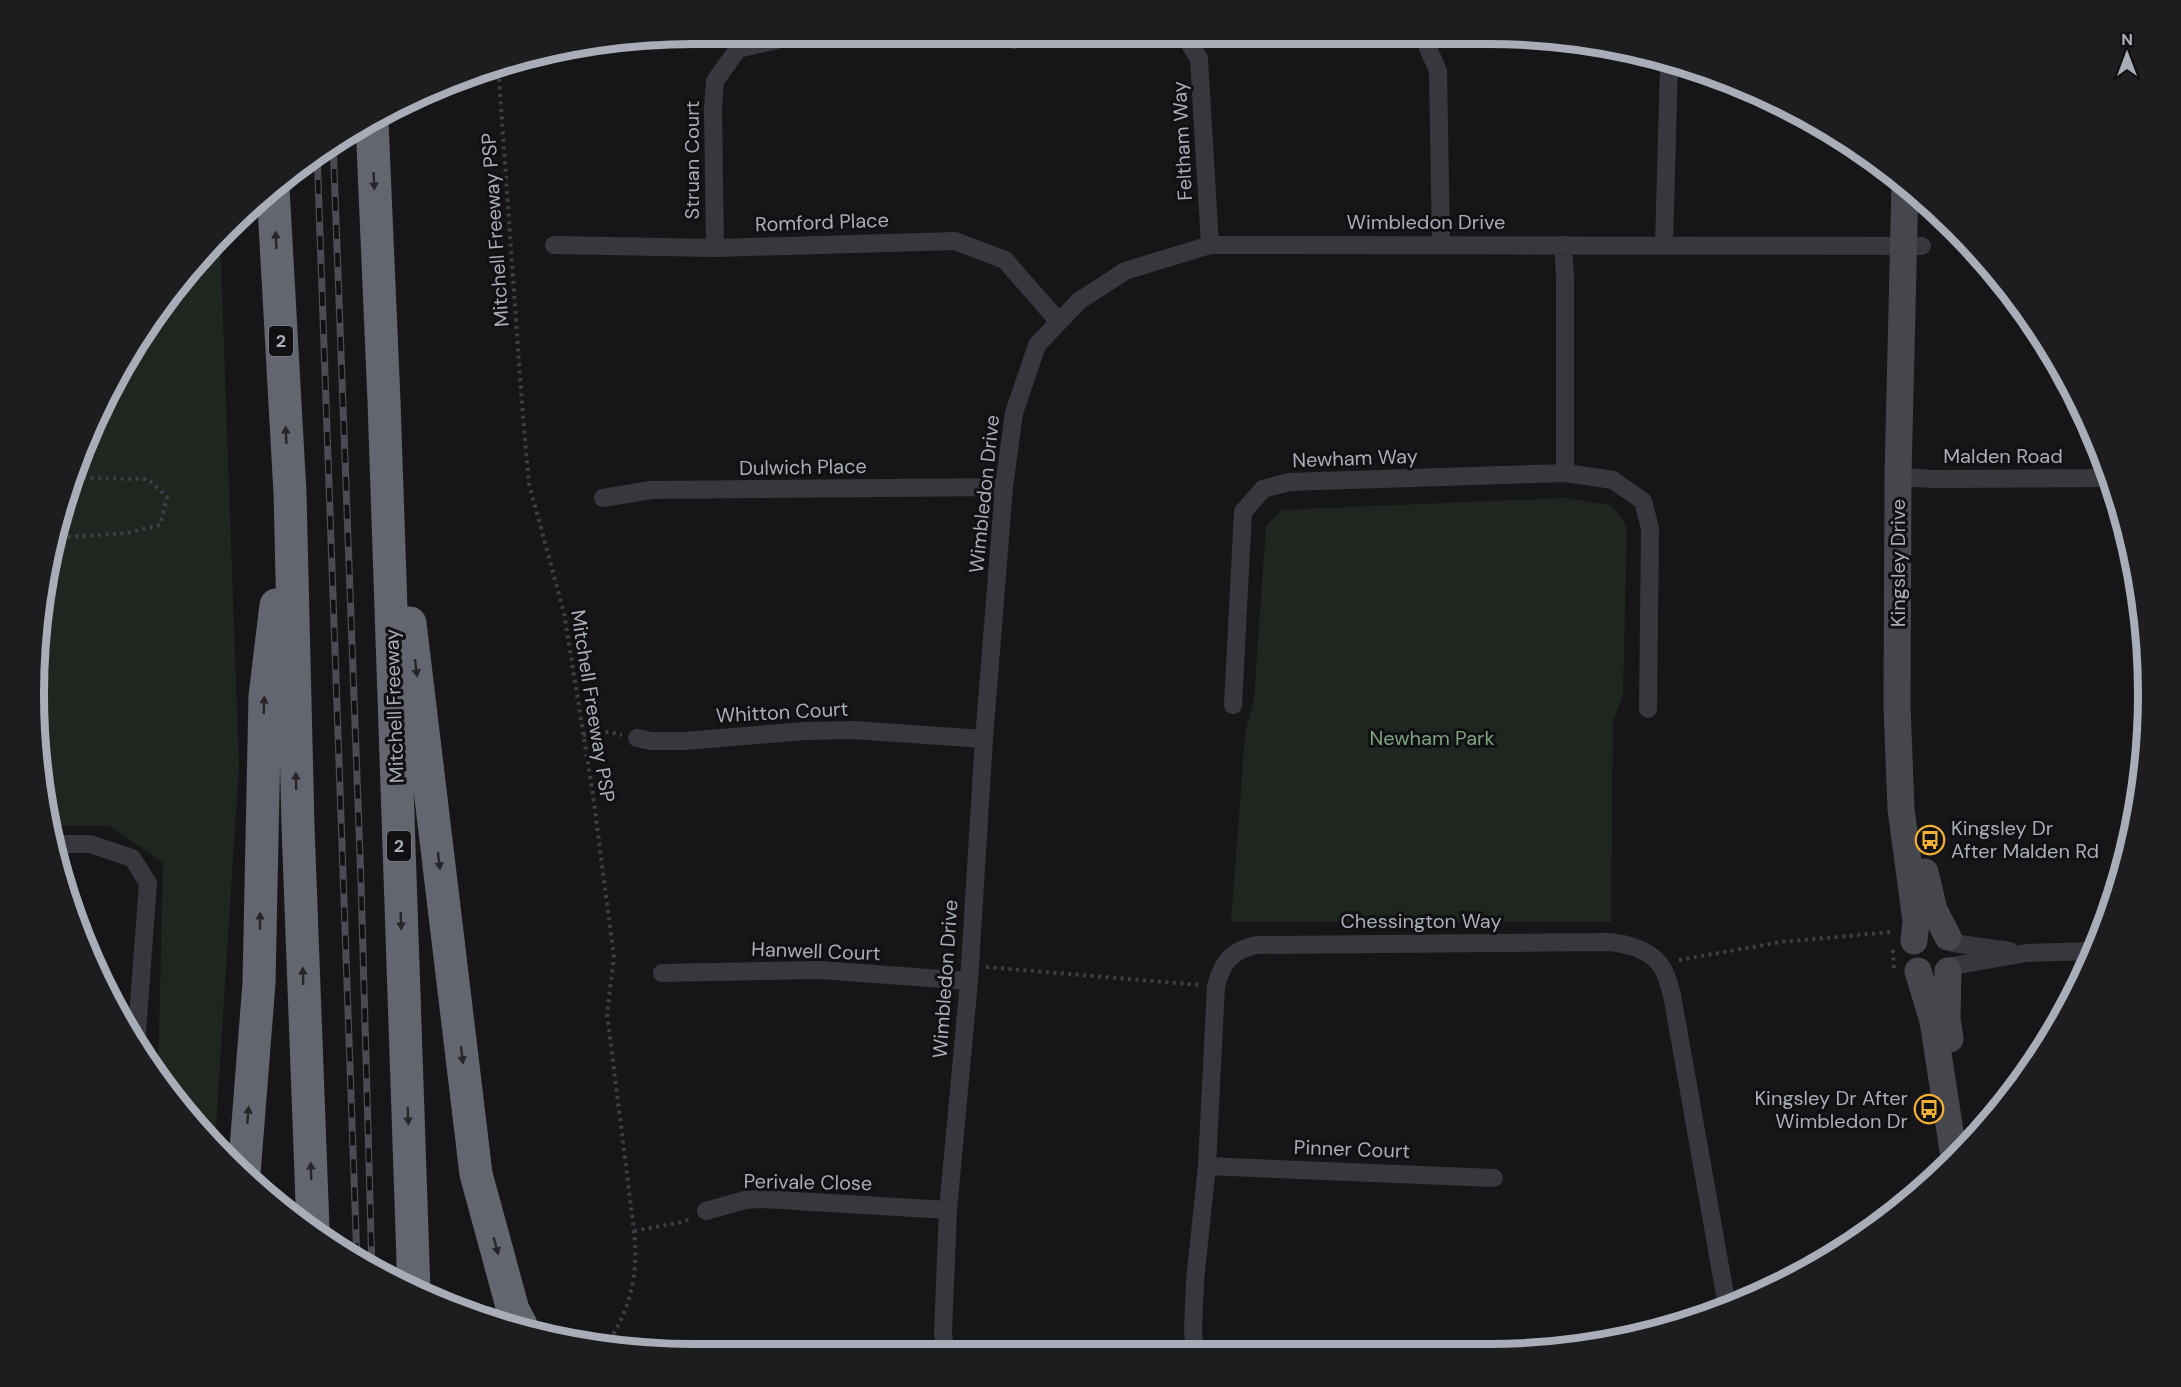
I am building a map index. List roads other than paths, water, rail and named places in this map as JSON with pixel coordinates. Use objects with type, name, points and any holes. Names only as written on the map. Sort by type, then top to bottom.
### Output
[{"type":"highway","name":"Mitchell Freeway","points":[[372,129],[384,401],[414,1280]]},
{"type":"highway","name":"2","points":[[274,198],[290,493],[298,825],[313,1220]]},
{"type":"highway","points":[[384,401],[476,1174],[513,1310],[518,1319]]},
{"type":"highway","points":[[245,1163],[259,983],[265,696],[290,493]]},
{"type":"main road","name":"Kingsley Drive","points":[[1907,197],[1913,246]]},
{"type":"main road","name":"Kingsley Drive","points":[[1918,971],[1911,960],[1911,947],[1903,936],[1916,921],[1901,810],[1897,706],[1907,477],[1913,246],[1920,209]]},
{"type":"main road","name":"Kingsley Drive","points":[[1907,477],[1918,814],[1927,883],[1950,954],[1947,1018],[1965,1134]]},
{"type":"main road","points":[[1903,936],[1934,931],[1950,954],[1936,976],[1924,975],[1918,971]]},
{"type":"main road","points":[[1918,971],[1932,1021],[1952,1147]]},
{"type":"street","name":"Struan Court","points":[[715,248],[713,108],[715,81],[738,49],[760,44]]},
{"type":"street","name":"Feltham Way","points":[[1190,44],[1199,59],[1210,245]]},
{"type":"street","points":[[1426,44],[1438,70],[1441,244]]},
{"type":"street","points":[[1664,245],[1669,70]]},
{"type":"street","name":"Romford Place","points":[[554,245],[715,248],[955,241],[1005,260],[1059,322]]},
{"type":"street","name":"Wimbledon Drive","points":[[944,1344],[948,1210],[970,973],[984,739],[1004,487],[1014,413],[1037,345],[1079,301],[1125,271],[1210,245],[1913,246]]},
{"type":"street","points":[[1563,245],[1565,473]]},
{"type":"street","name":"Newham Way","points":[[1233,705],[1242,512],[1263,489],[1289,482],[1565,473],[1613,480],[1643,501],[1650,528],[1648,709]]},
{"type":"street","name":"Malden Road","points":[[1907,477],[2100,478]]},
{"type":"street","name":"Dulwich Place","points":[[603,498],[651,490],[1004,487]]},
{"type":"street","name":"Whitton Court","points":[[637,738],[651,741],[685,741],[806,731],[853,730],[984,739]]},
{"type":"street","points":[[62,844],[90,844],[132,858],[148,883],[137,1028]]},
{"type":"street","name":"Chessington Way","points":[[1194,1344],[1195,1281],[1207,1166],[1216,986],[1227,959],[1243,948],[1256,945],[1607,942],[1634,946],[1660,964],[1672,995],[1726,1298]]},
{"type":"street","points":[[1950,954],[2084,951]]},
{"type":"street","name":"Hanwell Court","points":[[662,973],[821,970],[970,973]]},
{"type":"street","name":"Pinner Court","points":[[1207,1166],[1494,1178]]},
{"type":"street","name":"Perivale Close","points":[[706,1211],[745,1200],[762,1199],[948,1210]]},
{"type":"railway","points":[[333,152],[361,882],[372,1258]]},
{"type":"railway","points":[[317,164],[357,1249]]},
{"type":"place","name":"Kingsley Dr After Malden Rd","points":[[1930,840]]},
{"type":"place","name":"Kingsley Dr After Wimbledon Dr","points":[[1929,1109]]},
{"type":"park label","name":"Newham Park","points":[[1432,738]]}]
